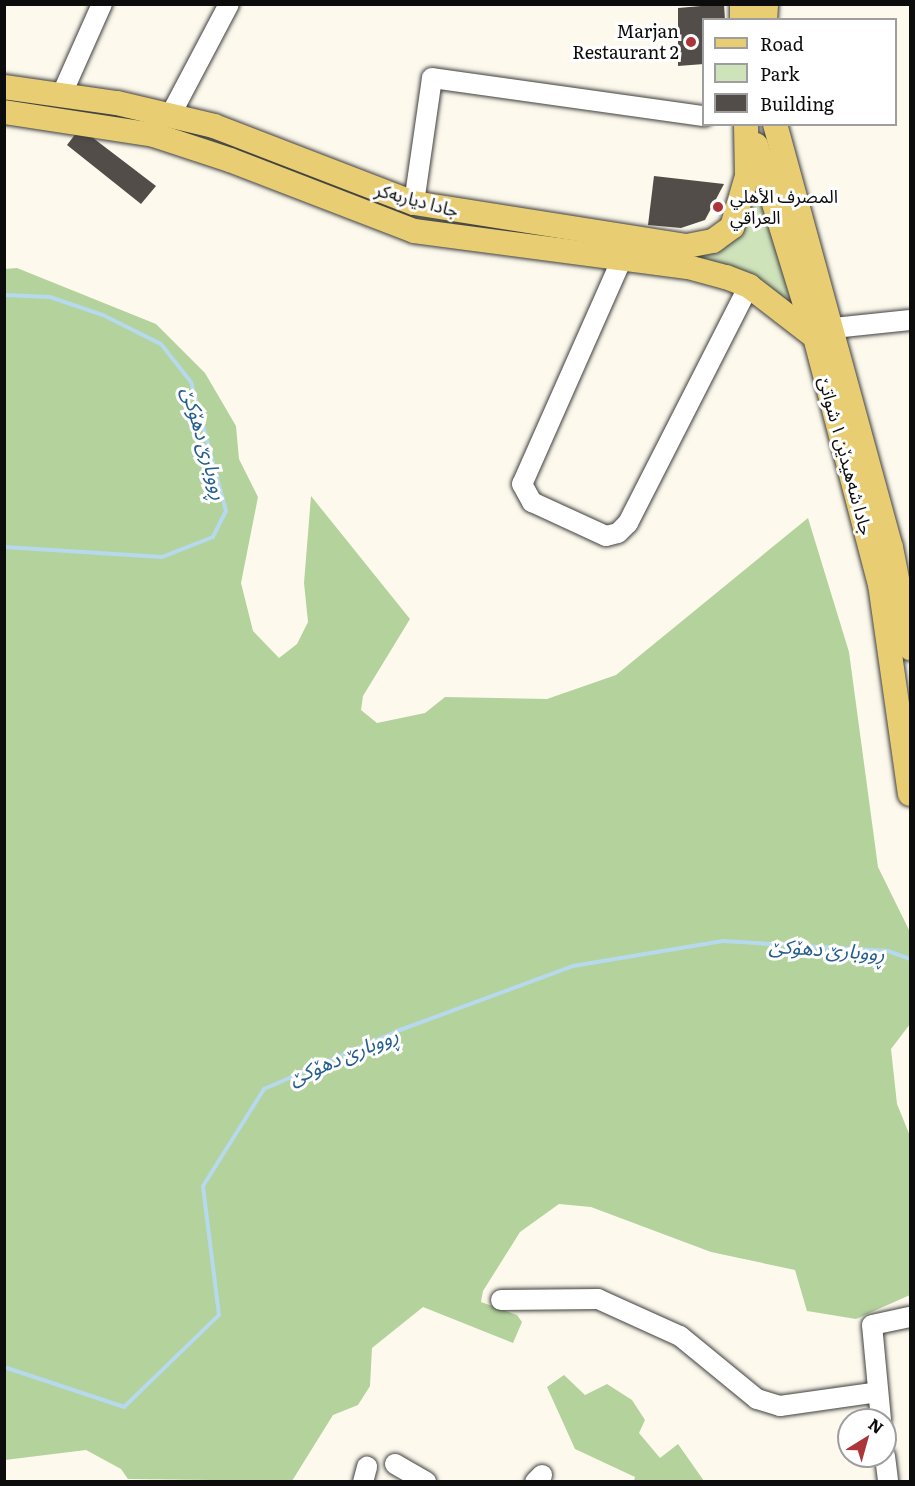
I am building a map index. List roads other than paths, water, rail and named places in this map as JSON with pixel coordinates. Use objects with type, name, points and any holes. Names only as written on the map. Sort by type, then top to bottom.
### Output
[{"type":"main road","name":"جادا دیاربه‌كر","points":[[4,87],[171,114],[214,126],[414,203],[561,229],[687,246],[713,241],[732,227],[743,201],[746,126]]},
{"type":"main road","name":"جادا دیاربه‌كر","points":[[4,112],[154,135],[230,160],[414,231],[558,254],[688,267],[749,286],[824,333]]},
{"type":"main road","name":"جادا شەهیدێن ١ شواتێ","points":[[752,126],[770,200],[824,333],[891,547],[910,648]]},
{"type":"main road","name":"جادا شەهیدێن ١ شواتێ","points":[[774,126],[880,584],[910,794]]},
{"type":"main road","points":[[558,254],[561,229]]},
{"type":"street","points":[[61,96],[102,4]]},
{"type":"street","points":[[171,114],[229,4]]},
{"type":"street","points":[[414,203],[432,78],[702,116]]},
{"type":"street","points":[[621,261],[522,484],[532,502],[606,536],[618,533],[628,523],[749,286]]},
{"type":"street","points":[[824,333],[910,320]]},
{"type":"street","points":[[501,1299],[598,1299],[680,1336],[757,1399],[780,1406],[878,1392]]},
{"type":"street","points":[[880,1408],[872,1325],[910,1317]]},
{"type":"street","points":[[395,1464],[426,1482]]},
{"type":"waterway","name":"ڕووبارێ دهۆكێ","points":[[4,295],[50,297],[103,315],[161,344],[191,382],[226,511],[213,537],[162,557],[4,547]]},
{"type":"waterway","name":"ڕووبارێ دهۆكێ","points":[[4,1367],[124,1407],[219,1315],[203,1186],[264,1089],[400,1030],[573,966],[723,941],[888,951],[910,959]]},
{"type":"place","name":"Marjan Restaurant 2","points":[[691,42]]},
{"type":"place","name":"المصرف الأهلي العراقي","points":[[718,207]]}]
